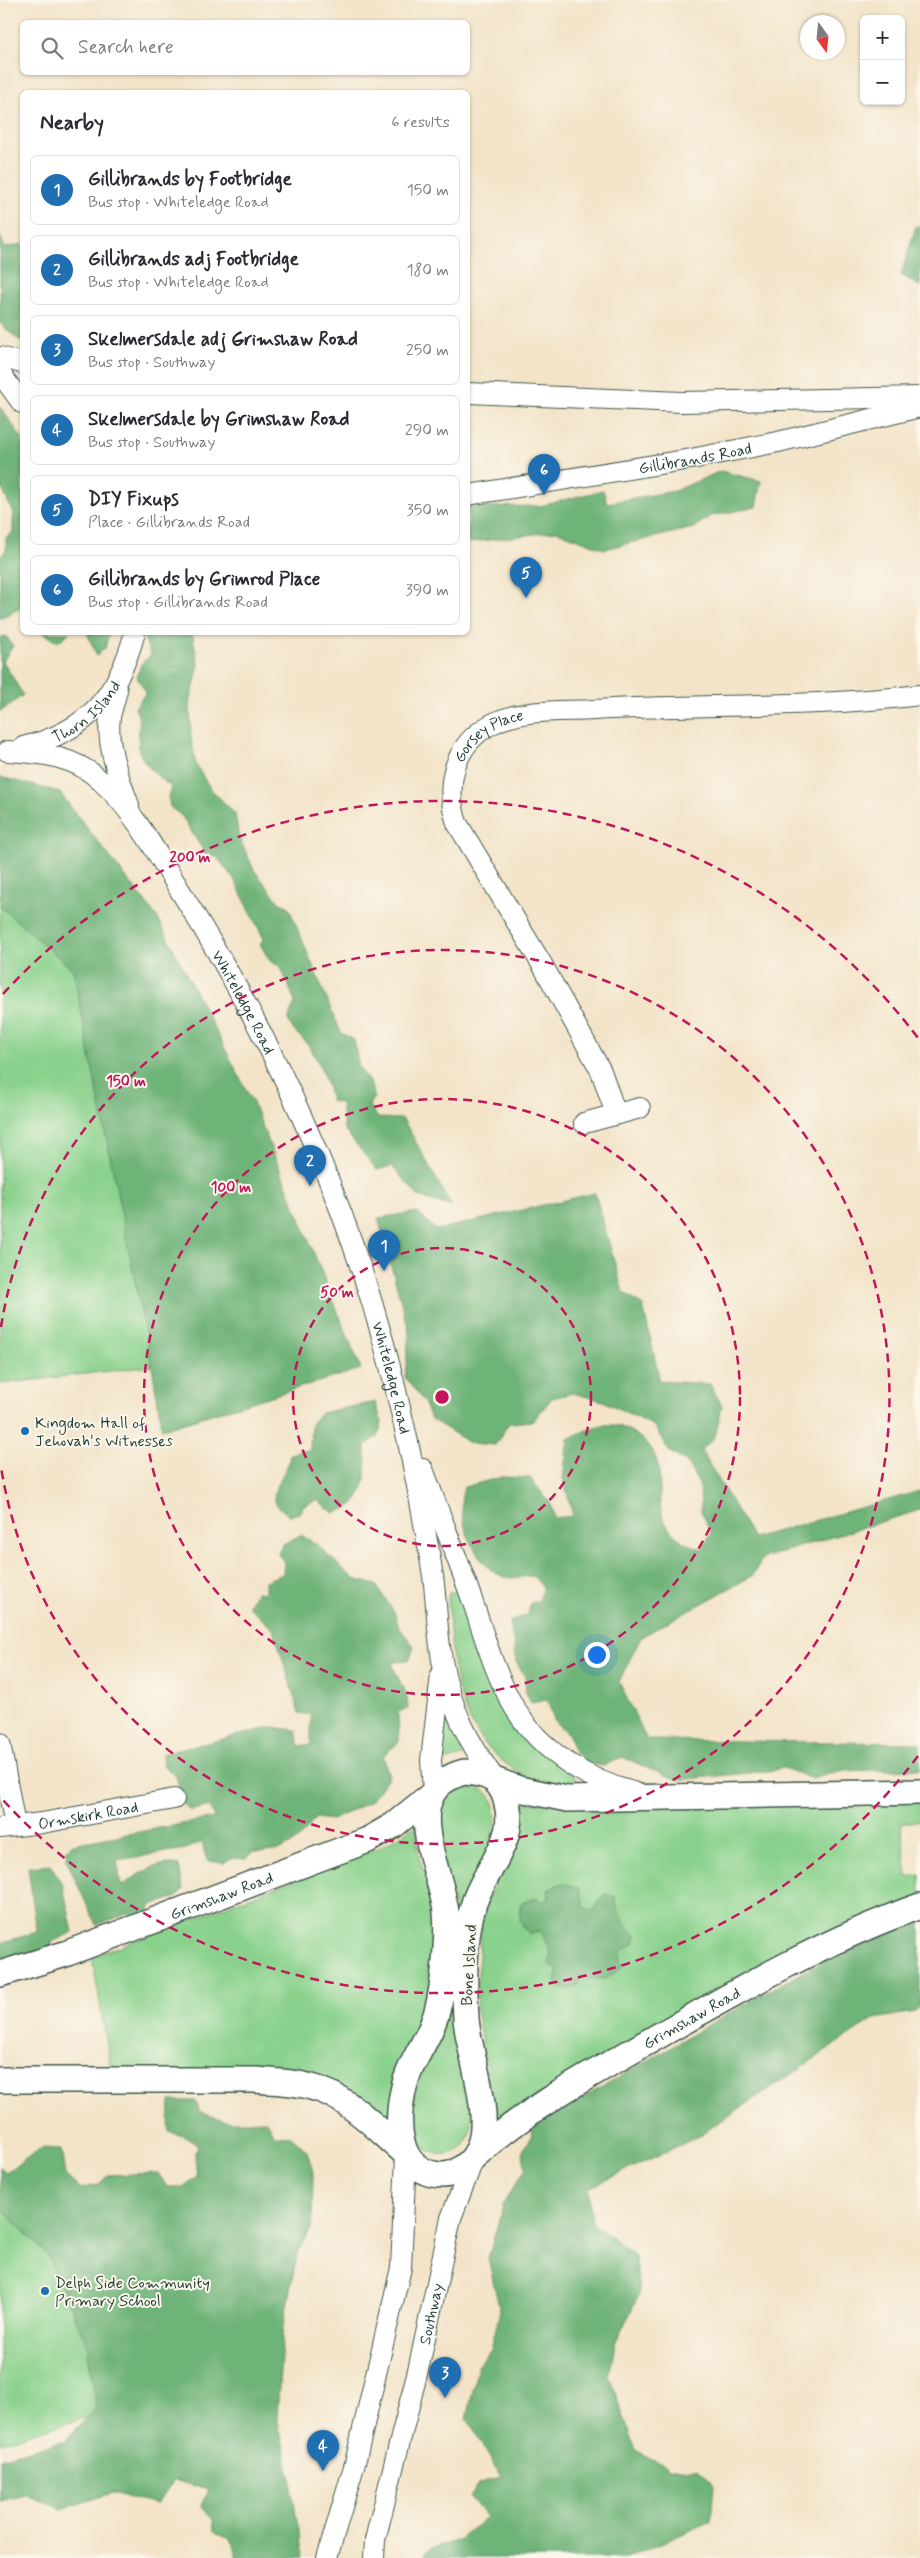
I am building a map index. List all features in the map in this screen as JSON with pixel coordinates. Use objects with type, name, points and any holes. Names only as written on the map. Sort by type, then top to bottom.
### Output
[{"type":"main road","points":[[432,1793],[452,1776],[464,1772],[479,1773],[519,1789],[567,1799],[920,1792]]},
{"type":"main road","name":"Bone Island","points":[[475,2156],[482,2127],[483,2106],[466,2019],[466,1978],[469,1922],[475,1902],[509,1826],[509,1811],[505,1795],[495,1780]]},
{"type":"main road","name":"Bone Island","points":[[405,2154],[399,2129],[400,2105],[406,2080],[431,2028],[440,2004],[444,1974],[446,1913],[429,1849],[427,1833],[427,1813],[432,1793]]},
{"type":"main road","name":"Grimshaw Road","points":[[0,1974],[65,1954],[368,1840],[394,1826],[432,1793]]},
{"type":"main road","name":"Grimshaw Road","points":[[475,2156],[506,2128],[564,2090],[732,1994],[840,1937],[920,1906]]},
{"type":"main road","points":[[0,2080],[256,2080],[296,2083],[321,2090],[347,2103],[422,2170],[444,2175],[458,2172],[475,2156]]},
{"type":"street","points":[[0,357],[20,362]]},
{"type":"street","points":[[0,373],[20,400]]},
{"type":"street","points":[[470,393],[682,402],[920,397]]},
{"type":"street","name":"Gillibrands Road","points":[[470,496],[778,442],[920,407]]},
{"type":"street","name":"Thorn Island","points":[[4,751],[44,742],[75,725],[103,703],[120,676],[134,635]]},
{"type":"street","name":"Whiteledge Road","points":[[120,676],[110,718],[112,749],[120,781],[134,816],[242,996],[281,1072],[319,1155],[351,1238],[386,1350],[402,1413],[428,1545],[437,1604],[442,1663],[453,1705],[472,1747],[495,1780]]},
{"type":"street","name":"Gorsey Place","points":[[616,1114],[610,1090],[597,1064],[543,966],[457,823],[451,796],[454,766],[468,742],[491,724],[520,715],[637,708],[875,700],[920,695]]},
{"type":"street","name":"Whiteledge Road","points":[[4,751],[47,753],[75,763],[100,779],[134,816]]},
{"type":"street","points":[[584,1123],[640,1108]]},
{"type":"street","points":[[402,1413],[496,1666],[514,1707],[542,1741],[586,1775],[624,1790],[658,1797]]},
{"type":"street","name":"Whiteledge Road","points":[[432,1793],[431,1760],[442,1663]]},
{"type":"street","points":[[0,1743],[7,1827]]},
{"type":"street","name":"Ormskirk Road","points":[[7,1827],[174,1799]]},
{"type":"street","points":[[327,2558],[355,2463],[401,2268],[405,2154]]},
{"type":"street","name":"Southway","points":[[374,2558],[374,2540],[419,2366],[451,2218],[475,2156]]},
{"type":"green space","points":[[916,226],[920,227],[920,286],[901,275]]},
{"type":"green space","points":[[0,236],[5,248],[20,244],[20,340],[0,323]]},
{"type":"green space","points":[[0,407],[20,435],[20,608],[0,619],[0,557],[6,550],[6,538],[13,532],[13,513],[0,484]]},
{"type":"green space","points":[[721,471],[761,481],[756,507],[711,516],[693,528],[604,549],[557,531],[470,543],[470,507],[541,506],[603,490],[607,503],[674,491]]},
{"type":"green space","points":[[46,635],[67,635],[58,642]]},
{"type":"green space","points":[[88,635],[108,635],[105,648],[97,656]]},
{"type":"green space","points":[[143,635],[192,635],[199,665],[190,703],[191,738],[196,765],[210,788],[235,814],[239,837],[254,870],[280,903],[288,906],[341,1033],[354,1040],[359,1068],[370,1083],[374,1097],[369,1105],[378,1118],[403,1119],[452,1207],[418,1196],[392,1166],[377,1170],[344,1129],[341,1103],[331,1101],[325,1079],[315,1056],[288,1020],[295,1002],[281,967],[270,961],[260,944],[264,939],[234,879],[216,856],[207,857],[182,816],[170,807],[168,796],[172,788],[152,771],[141,756],[138,744],[139,719],[135,708],[146,692],[137,678],[141,664],[151,655]]},
{"type":"green space","points":[[6,636],[13,646],[3,661],[23,695],[0,712],[0,637]]},
{"type":"green space","points":[[0,777],[59,792],[157,917],[253,1103],[361,1369],[162,1429],[152,1366],[73,970],[0,906]]},
{"type":"green space","points":[[0,903],[73,970],[152,1366],[0,1384]]},
{"type":"green space","points":[[595,1193],[623,1292],[643,1306],[660,1381],[710,1384],[722,1406],[715,1437],[701,1450],[753,1538],[920,1491],[920,1510],[763,1558],[752,1576],[641,1637],[619,1682],[647,1740],[920,1743],[920,1769],[839,1771],[812,1779],[784,1768],[678,1780],[622,1757],[603,1766],[588,1764],[574,1752],[569,1735],[555,1722],[547,1700],[531,1703],[526,1694],[525,1677],[516,1662],[510,1621],[528,1615],[530,1603],[539,1601],[543,1587],[533,1576],[510,1578],[498,1574],[487,1566],[478,1555],[470,1542],[465,1527],[462,1512],[464,1487],[502,1477],[530,1478],[551,1504],[554,1518],[573,1516],[563,1478],[568,1439],[592,1428],[615,1425],[632,1432],[646,1443],[655,1455],[659,1467],[660,1505],[663,1518],[670,1530],[680,1540],[702,1549],[711,1533],[701,1511],[700,1486],[687,1463],[669,1451],[654,1426],[603,1401],[573,1393],[552,1398],[533,1421],[509,1423],[495,1445],[470,1443],[431,1419],[424,1402],[405,1378],[409,1331],[378,1218],[417,1212],[436,1230]]},
{"type":"green space","points":[[375,1402],[382,1422],[378,1437],[365,1445],[365,1479],[360,1495],[355,1502],[347,1508],[334,1513],[317,1500],[304,1505],[299,1513],[289,1516],[274,1502],[274,1494],[287,1468],[290,1455],[300,1450],[310,1451],[311,1424],[321,1413]]},
{"type":"green space","points":[[301,1535],[316,1544],[354,1579],[376,1585],[394,1612],[399,1627],[414,1646],[410,1659],[392,1663],[405,1691],[408,1709],[398,1712],[399,1742],[383,1756],[389,1776],[371,1801],[332,1820],[315,1818],[297,1840],[283,1849],[254,1852],[245,1859],[231,1858],[224,1863],[207,1861],[202,1842],[186,1849],[117,1860],[121,1886],[141,1873],[171,1864],[179,1865],[183,1890],[177,1897],[150,1905],[149,1913],[136,1917],[130,1913],[96,1925],[66,1859],[67,1849],[73,1844],[214,1818],[210,1806],[190,1811],[183,1803],[176,1776],[163,1765],[162,1754],[272,1727],[296,1730],[299,1746],[311,1744],[311,1715],[299,1713],[274,1630],[248,1606],[256,1592],[265,1593],[265,1581],[283,1574],[284,1562],[278,1554],[283,1544]]},
{"type":"green space","points":[[455,1591],[459,1593],[489,1673],[577,1780],[576,1789],[539,1783],[523,1776],[490,1750],[476,1731],[466,1712],[454,1668],[448,1598],[449,1593]]},
{"type":"green space","points":[[449,1721],[465,1755],[445,1761],[441,1756],[444,1722]]},
{"type":"green space","points":[[462,1787],[483,1790],[493,1801],[496,1818],[485,1862],[461,1916],[456,1913],[438,1825],[441,1803],[450,1793]]},
{"type":"green space","points":[[920,1802],[920,1820],[901,1824],[907,1877],[920,1875],[920,1896],[515,2108],[498,2120],[495,2119],[476,2009],[481,1925],[483,1912],[521,1816],[522,1803]]},
{"type":"green space","points":[[414,1827],[416,1829],[419,1857],[429,1887],[436,1928],[432,1996],[389,2122],[359,2101],[111,2069],[92,1957],[381,1847]]},
{"type":"green space","points":[[51,1865],[63,1886],[73,1932],[52,1942],[47,1956],[0,1963],[0,1943],[37,1932],[28,1867]]},
{"type":"green space","points":[[559,1884],[568,1884],[580,1889],[584,1907],[594,1911],[604,1894],[615,1896],[621,1918],[636,1935],[634,1944],[620,1952],[621,1968],[605,1979],[579,1978],[578,1985],[569,1990],[561,1988],[555,1980],[558,1970],[549,1966],[551,1954],[541,1931],[529,1934],[520,1921],[521,1903],[538,1898],[542,1902],[549,1898],[548,1889]]},
{"type":"green space","points":[[920,1921],[920,2005],[915,2012],[874,2019],[697,2137],[589,2188],[592,2223],[635,2256],[639,2295],[615,2344],[609,2376],[636,2450],[669,2469],[697,2469],[714,2485],[711,2521],[627,2558],[427,2558],[424,2552],[459,2540],[486,2517],[470,2497],[477,2485],[501,2477],[467,2419],[478,2365],[491,2349],[500,2311],[488,2259],[503,2205],[526,2168],[522,2152],[531,2138],[532,2128],[708,2025],[830,1957]]},
{"type":"green space","points":[[451,2005],[454,2005],[458,2052],[470,2083],[471,2125],[468,2139],[460,2148],[451,2153],[440,2154],[429,2151],[420,2144],[413,2133],[411,2119],[412,2104],[420,2075]]},
{"type":"green space","points":[[170,2101],[196,2101],[200,2112],[226,2121],[266,2121],[274,2135],[291,2136],[307,2151],[313,2172],[312,2227],[298,2250],[283,2326],[277,2417],[290,2476],[303,2558],[237,2558],[231,2538],[214,2532],[213,2520],[201,2506],[208,2490],[174,2480],[158,2504],[112,2493],[62,2509],[26,2495],[0,2501],[0,2458],[66,2440],[96,2408],[87,2344],[47,2255],[0,2207],[0,2167],[6,2172],[42,2148],[61,2149],[65,2175],[80,2189],[98,2185],[108,2175],[158,2173],[167,2187],[184,2187],[197,2176],[195,2158],[198,2145],[183,2136],[169,2132]]},
{"type":"green space","name":"Delph Side Community Primary School","points":[[0,2196],[50,2250],[94,2347],[102,2413],[0,2443]]},
{"type":"place","name":"Gillibrands by Grimrod Place","points":[[544,495]]},
{"type":"place","name":"DIY Fixups","points":[[526,598]]},
{"type":"place","name":"Gillibrands adj Footbridge","points":[[310,1186]]},
{"type":"place","name":"Gillibrands by Footbridge","points":[[384,1271]]},
{"type":"place","name":"Kingdom Hall of Jehovah's Witnesses","points":[[25,1431]]},
{"type":"place","name":"Delph Side Community Primary School","points":[[45,2291]]},
{"type":"place","name":"Skelmersdale adj Grimshaw Road","points":[[445,2398]]},
{"type":"place","name":"Skelmersdale by Grimshaw Road","points":[[323,2471]]}]
